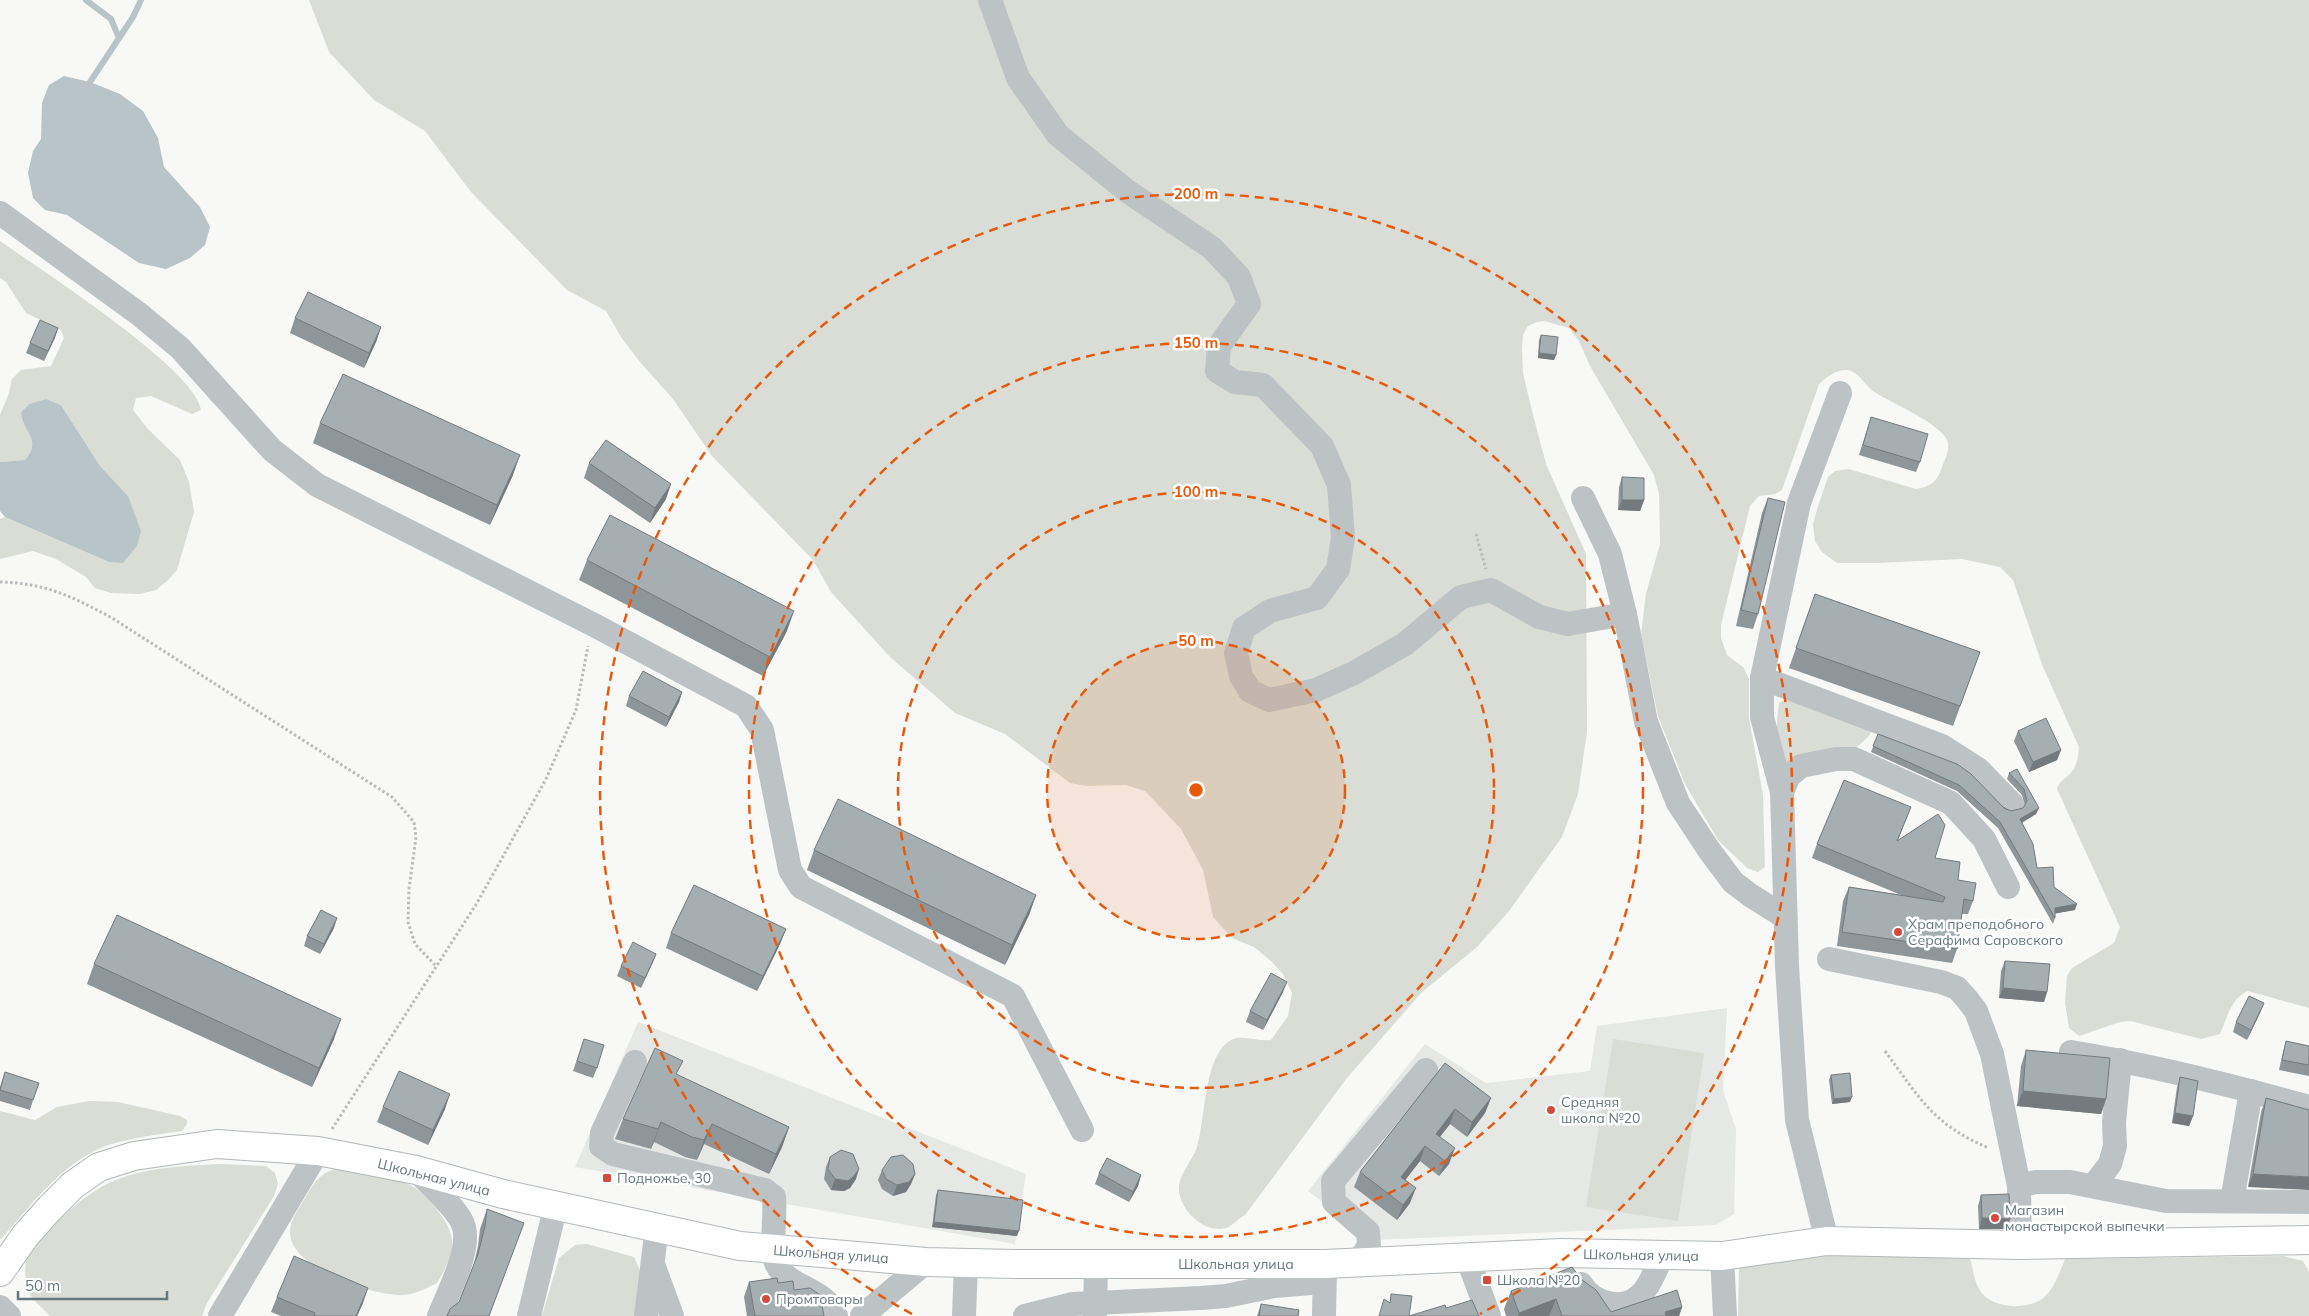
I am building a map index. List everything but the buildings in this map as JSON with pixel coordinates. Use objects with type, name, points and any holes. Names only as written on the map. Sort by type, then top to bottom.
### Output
[{"type":"main road","name":"Школьная улица","points":[[0,1272],[25,1236],[49,1209],[73,1185],[99,1167],[134,1156],[217,1144],[318,1151],[416,1170],[503,1194],[740,1246],[926,1262],[1096,1265],[1325,1273],[1358,1263],[1560,1253],[1722,1256],[1827,1241],[2020,1245],[2309,1240]]},
{"type":"street","points":[[990,0],[1018,78],[1058,135],[1127,191],[1212,248],[1239,277],[1249,304],[1219,346],[1217,371],[1235,382],[1263,385],[1322,446],[1339,485],[1343,538],[1338,568],[1317,598],[1270,611],[1244,628],[1236,653],[1241,676],[1250,691],[1269,700],[1316,690],[1354,673],[1405,644],[1462,597],[1491,590],[1539,618],[1568,624],[1625,614]]},
{"type":"street","points":[[0,213],[139,314],[180,348],[272,450],[317,486],[594,625],[746,706],[762,730],[790,870],[801,887],[1013,996],[1082,1130]]},
{"type":"street","points":[[1827,1241],[1797,1120],[1785,917],[1782,792],[1762,717],[1762,678],[1799,503],[1840,394]]},
{"type":"street","points":[[1584,498],[1610,554],[1625,614],[1646,722],[1678,803],[1708,850],[1733,882],[1750,896],[1785,917]]},
{"type":"street","points":[[1762,678],[1942,746],[1978,769],[2012,804]]},
{"type":"street","points":[[1782,792],[1789,776],[1801,766],[1836,759],[1854,760],[1951,803],[1984,839],[2008,887]]},
{"type":"street","points":[[1829,959],[1941,982],[1957,988],[1976,1011],[1992,1054],[2019,1186],[2020,1245]]},
{"type":"street","points":[[2071,1052],[2120,1060],[2251,1091],[2309,1107]]},
{"type":"street","points":[[2094,1185],[2110,1164],[2114,1146],[2114,1122],[2120,1060]]},
{"type":"street","points":[[635,1062],[602,1133],[601,1146],[613,1154],[765,1190],[774,1198],[776,1219],[774,1250],[776,1263],[784,1274],[818,1293],[831,1304],[836,1316]]},
{"type":"street","points":[[1358,1263],[1369,1246],[1368,1232],[1334,1202],[1333,1181],[1426,1070]]},
{"type":"street","points":[[2232,1201],[2251,1091]]},
{"type":"street","points":[[220,1316],[318,1151]]},
{"type":"street","points":[[416,1170],[462,1220],[466,1232],[466,1246],[439,1316]]},
{"type":"street","points":[[2019,1186],[2036,1182],[2070,1182],[2094,1185],[2166,1201],[2309,1202]]},
{"type":"street","points":[[529,1316],[556,1205]]},
{"type":"street","points":[[646,1316],[654,1266],[657,1227]]},
{"type":"street","points":[[1560,1253],[1584,1289],[1598,1301],[1609,1304],[1626,1303],[1636,1298],[1644,1290],[1662,1256]]},
{"type":"street","points":[[1722,1256],[1724,1315]]},
{"type":"street","points":[[1467,1257],[1489,1316]]},
{"type":"street","points":[[862,1316],[926,1262]]},
{"type":"street","points":[[964,1316],[966,1263]]},
{"type":"street","points":[[1095,1310],[1096,1265]]},
{"type":"street","points":[[654,1266],[672,1316]]},
{"type":"street","points":[[1025,1316],[1073,1304],[1095,1310],[1226,1296],[1325,1273],[1324,1316]]},
{"type":"street","points":[[0,1307],[9,1316]]},
{"type":"path","points":[[1476,534],[1491,590]]},
{"type":"path","points":[[0,582],[45,587],[67,594],[112,618],[392,796],[414,822],[416,837],[409,889],[408,922],[415,944],[436,966]]},
{"type":"path","points":[[318,1151],[477,903],[546,779],[576,710],[594,625]]},
{"type":"path","points":[[1885,1051],[1922,1102],[1953,1130],[1990,1149],[2012,1153]]},
{"type":"shaded area","points":[[309,0],[2309,0],[2309,1008],[2248,991],[2237,998],[2227,1015],[2220,1034],[2201,1039],[2130,1021],[2120,1022],[2079,1036],[2069,1028],[2065,1003],[2067,976],[2072,968],[2114,943],[2120,927],[2057,789],[2074,768],[2078,758],[2079,747],[2043,667],[2013,580],[2000,567],[1962,559],[1837,563],[1822,552],[1815,541],[1813,524],[1818,506],[1828,477],[1835,471],[1849,469],[1916,489],[1925,487],[1935,481],[1948,451],[1947,440],[1935,427],[1876,393],[1859,376],[1851,371],[1842,370],[1828,376],[1819,384],[1782,490],[1775,494],[1759,496],[1750,506],[1721,625],[1721,638],[1727,655],[1744,668],[1749,679],[1749,718],[1763,795],[1765,867],[1758,872],[1747,868],[1718,840],[1685,784],[1658,716],[1641,634],[1646,594],[1660,544],[1659,494],[1654,475],[1590,366],[1579,341],[1569,328],[1544,321],[1537,322],[1528,326],[1523,335],[1523,373],[1546,464],[1586,554],[1587,732],[1578,794],[1562,837],[1509,911],[1477,947],[1421,993],[1347,1078],[1245,1215],[1226,1228],[1217,1229],[1200,1223],[1186,1210],[1179,1193],[1179,1185],[1182,1175],[1197,1147],[1210,1074],[1215,1060],[1222,1048],[1235,1038],[1271,1040],[1288,1016],[1292,993],[1283,974],[1271,961],[1254,947],[1232,938],[1213,917],[1203,870],[1181,829],[1145,791],[1126,785],[1086,786],[1070,783],[1005,734],[955,713],[890,657],[831,592],[813,560],[712,456],[673,399],[640,362],[621,337],[606,311],[567,290],[471,192],[425,131],[374,100],[329,52]]},
{"type":"shaded area","points":[[64,76],[90,82],[120,94],[143,111],[158,138],[164,167],[200,207],[210,227],[205,245],[190,258],[166,269],[139,263],[67,215],[45,210],[33,198],[28,173],[33,151],[41,139],[42,103],[49,85]]},
{"type":"shaded area","points":[[0,241],[146,346],[193,392],[201,410],[192,414],[151,396],[136,398],[133,410],[148,429],[180,460],[189,482],[194,512],[177,570],[156,590],[140,594],[111,593],[95,588],[86,577],[56,559],[33,551],[0,559],[0,519],[5,517],[109,562],[128,496],[100,466],[61,405],[46,399],[29,404],[21,412],[22,419],[32,440],[30,452],[25,460],[0,462],[0,415],[9,393],[12,379],[21,370],[51,366],[64,338],[61,330],[26,313],[6,282],[0,278]]},
{"type":"shaded area","points":[[46,399],[61,405],[100,466],[128,496],[141,531],[137,546],[123,563],[109,562],[5,517],[0,511],[0,462],[25,460],[30,452],[32,441],[22,419],[21,412],[29,404]]},
{"type":"shaded area","points":[[1786,699],[1871,731],[1869,736],[1856,748],[1786,762],[1782,756],[1778,741],[1777,718],[1779,703]]},
{"type":"shaded area","name":"Средняя школа №20","points":[[1727,1008],[1723,1090],[1736,1129],[1734,1214],[1716,1225],[1374,1240],[1308,1191],[1425,1044],[1486,1083],[1590,1071],[1597,1026]]},
{"type":"shaded area","points":[[638,1022],[1026,1174],[1015,1244],[575,1167]]},
{"type":"shaded area","points":[[1613,1039],[1704,1053],[1678,1221],[1586,1207]]},
{"type":"shaded area","points":[[89,1101],[118,1102],[180,1116],[187,1120],[187,1124],[182,1131],[136,1138],[113,1144],[92,1152],[79,1160],[54,1180],[0,1240],[0,1111],[35,1120],[57,1107]]},
{"type":"shaded area","points":[[221,1164],[266,1166],[275,1173],[278,1184],[274,1196],[207,1303],[202,1316],[50,1316],[32,1297],[25,1273],[29,1253],[54,1224],[89,1195],[109,1183],[149,1170]]},
{"type":"shaded area","points":[[335,1169],[403,1182],[416,1188],[433,1205],[447,1225],[452,1242],[449,1261],[437,1283],[410,1294],[401,1295],[371,1290],[335,1278],[304,1258],[294,1247],[290,1234],[292,1221],[316,1181],[324,1174]]},
{"type":"shaded area","points":[[587,1244],[634,1257],[641,1273],[636,1316],[542,1316],[559,1258],[575,1245]]},
{"type":"shaded area","points":[[1793,1253],[1970,1259],[1979,1289],[1991,1300],[2008,1306],[2026,1305],[2042,1299],[2056,1280],[2065,1259],[2283,1256],[2303,1261],[2309,1272],[2309,1316],[1738,1316],[1739,1266]]},
{"type":"waterway","points":[[86,0],[111,19],[119,38]]},
{"type":"waterway","points":[[90,82],[133,17],[141,0]]},
{"type":"place","name":"Храм преподобного Серафима Саровского","points":[[1898,932]]},
{"type":"place","name":"Средняя школа №20","points":[[1551,1110]]},
{"type":"place","name":"Подножье, 30","points":[[607,1178]]},
{"type":"place","name":"Магазин монастырской выпечки","points":[[1995,1218]]},
{"type":"place","name":"Школа №20","points":[[1487,1280]]},
{"type":"place","name":"Промтовары","points":[[766,1299]]}]
